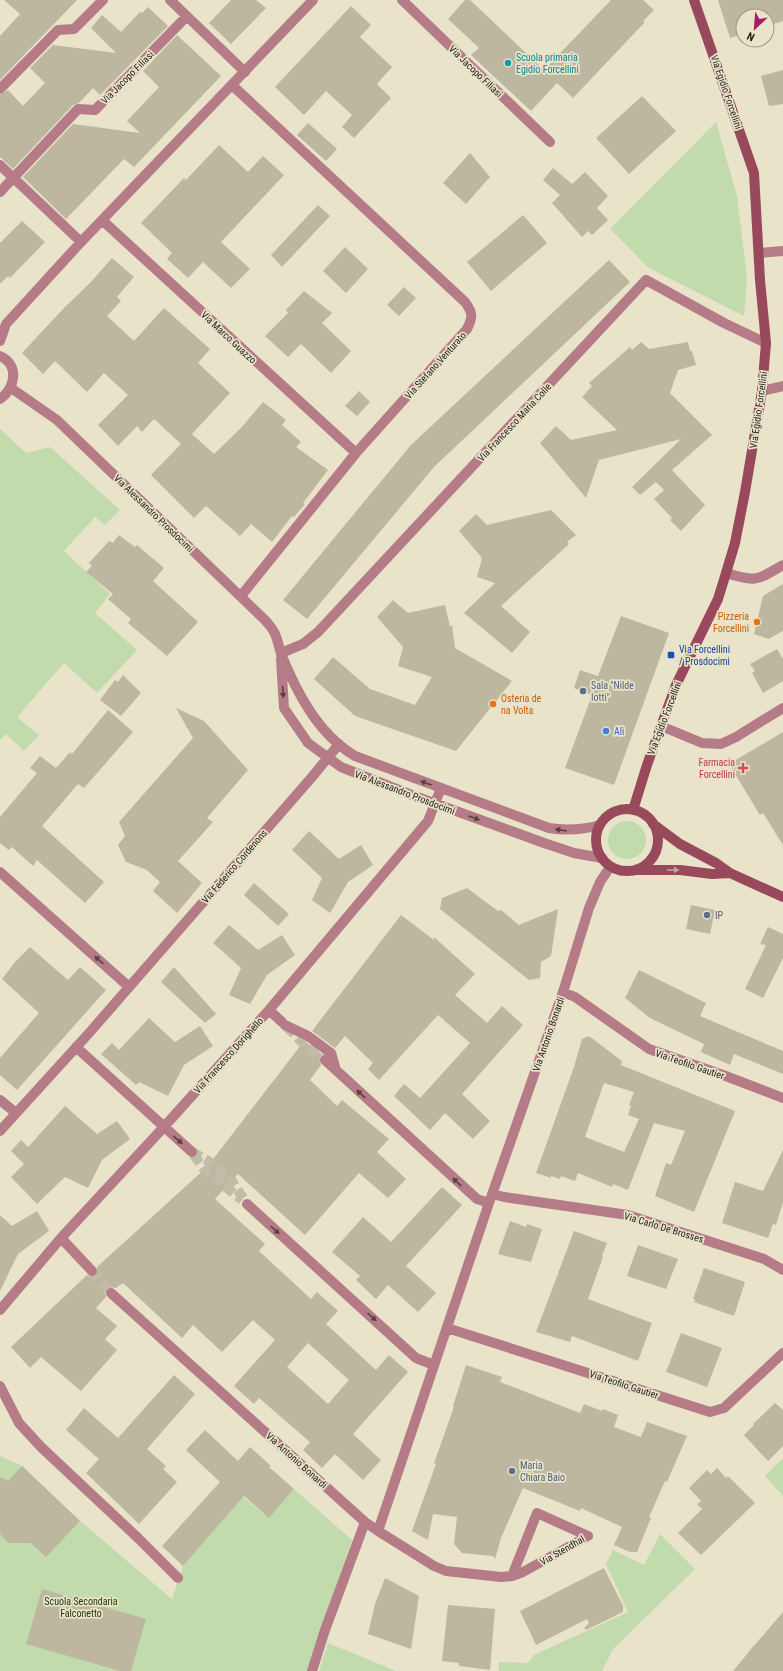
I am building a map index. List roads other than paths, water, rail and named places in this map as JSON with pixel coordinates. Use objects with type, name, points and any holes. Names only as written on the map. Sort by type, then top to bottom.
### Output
[{"type":"street","points":[[0,89],[58,30],[74,29],[103,0]]},
{"type":"street","points":[[0,341],[6,324],[81,242],[313,0]]},
{"type":"street","name":"Via Jacopo Filiasi","points":[[402,0],[550,142]]},
{"type":"street","name":"Via Egidio Forcellini","points":[[633,810],[676,685],[718,599],[726,573],[744,499],[762,391],[766,343],[760,280],[760,253],[754,173],[694,0]]},
{"type":"street","points":[[176,2],[187,16],[245,72]]},
{"type":"street","name":"Via Jacopo Filiasi","points":[[0,192],[78,109],[95,110],[187,16]]},
{"type":"street","name":"Via Stefano Venturato","points":[[232,85],[465,302],[470,310],[472,320],[467,329],[356,453],[242,596]]},
{"type":"street","points":[[0,165],[81,242]]},
{"type":"street","name":"Via Marco Guazzo","points":[[102,220],[356,453]]},
{"type":"street","points":[[760,253],[783,250]]},
{"type":"street","name":"Via Francesco Maria Colle","points":[[281,653],[303,644],[318,632],[646,280],[724,323],[766,343]]},
{"type":"street","points":[[0,356],[10,363],[14,380],[7,394],[0,399]]},
{"type":"street","points":[[762,391],[783,386]]},
{"type":"street","name":"Via Alessandro Prosdocimi","points":[[11,388],[57,420],[242,596],[266,621],[275,634],[281,653],[303,699],[321,727],[339,744],[355,756],[549,828],[566,831],[585,829],[600,825]]},
{"type":"street","points":[[726,573],[745,579],[759,579],[783,565]]},
{"type":"street","name":"Via Alessandro Prosdocimi","points":[[281,653],[284,708],[308,742],[327,758],[341,767],[435,804],[574,853],[602,858]]},
{"type":"street","points":[[661,726],[702,743],[721,744],[736,737],[783,708]]},
{"type":"street","name":"Via Federico Cordenons","points":[[0,1131],[76,1047],[339,744]]},
{"type":"street","name":"Via Francesco Dorighello","points":[[0,1310],[61,1238],[163,1128],[269,1010],[428,821],[441,788]]},
{"type":"street","points":[[730,873],[712,874],[680,870],[622,871],[610,867],[598,852],[596,838],[600,825],[606,817],[614,812],[633,810],[645,815],[653,824],[680,844],[716,863],[730,873],[783,897]]},
{"type":"street","points":[[634,870],[644,866],[653,857],[657,847],[657,835],[653,824]]},
{"type":"street","name":"Via Antonio Bonardi","points":[[111,1293],[365,1522],[378,1531],[490,1199],[563,992],[589,908],[600,882],[610,867]]},
{"type":"street","points":[[0,872],[128,986]]},
{"type":"street","name":"Via Teofilo Gautier","points":[[563,992],[575,997],[649,1049],[783,1098]]},
{"type":"street","points":[[269,1010],[284,1024],[308,1036],[331,1053],[336,1070]]},
{"type":"street","points":[[76,1047],[163,1128],[192,1152]]},
{"type":"street","points":[[325,1060],[477,1200],[490,1199]]},
{"type":"street","points":[[0,1100],[16,1113]]},
{"type":"street","name":"Via Carlo De Brosses","points":[[490,1199],[504,1197],[628,1214],[764,1258],[783,1270]]},
{"type":"street","points":[[246,1204],[416,1358],[434,1365]]},
{"type":"street","points":[[61,1238],[92,1271]]},
{"type":"street","name":"Via Teofilo Gautier","points":[[446,1328],[710,1412],[724,1408],[783,1353]]},
{"type":"street","points":[[0,1386],[19,1423],[41,1447],[138,1538],[178,1578]]},
{"type":"street","name":"Via Stendhal","points":[[378,1531],[434,1566],[446,1571],[501,1577],[512,1576],[523,1572],[588,1536],[537,1513],[512,1576]]},
{"type":"street","points":[[312,1671],[325,1630],[365,1522]]},
{"type":"tunnel","points":[[287,1027],[303,1043],[325,1060]]},
{"type":"tunnel","points":[[192,1152],[210,1162],[232,1181],[247,1204]]},
{"type":"tunnel","points":[[194,1155],[204,1169],[242,1200]]},
{"type":"tunnel","points":[[92,1271],[111,1293]]},
{"type":"place","name":"Scuola primaria Egidio Forcellini","points":[[508,63]]},
{"type":"place","name":"Pizzeria Forcellini","points":[[757,622]]},
{"type":"place","name":"Via Forcellini / Prosdocimi","points":[[671,655]]},
{"type":"place","name":"Sala \"Nilde Iotti\"","points":[[583,691]]},
{"type":"place","name":"Osteria de na Volta","points":[[493,704]]},
{"type":"place","name":"Alì","points":[[606,731]]},
{"type":"place","name":"Farmacia Forcellini","points":[[743,768]]},
{"type":"place","name":"IP","points":[[707,915]]},
{"type":"place","name":"Maria Chiara Baio","points":[[512,1471]]},
{"type":"park label","name":"Scuola Secondaria Falconetto","points":[[81,1606]]}]
